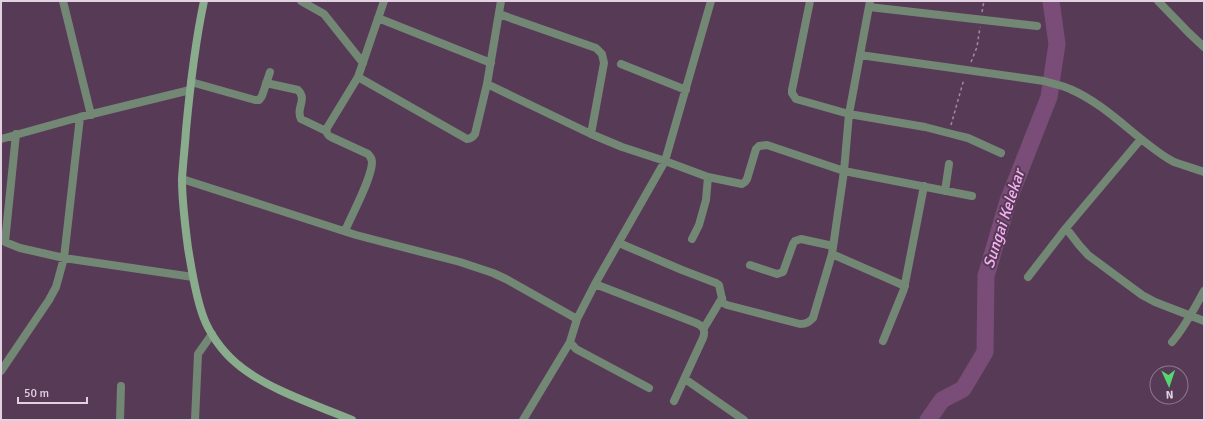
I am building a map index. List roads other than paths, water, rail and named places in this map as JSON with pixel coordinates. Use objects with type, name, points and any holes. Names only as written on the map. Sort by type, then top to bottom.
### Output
[{"type":"street","points":[[63,1],[91,115]]},
{"type":"street","points":[[204,1],[190,86],[182,179],[184,223],[197,297],[204,317],[212,334],[225,352],[250,374],[270,385],[352,420]]},
{"type":"street","points":[[301,1],[324,14],[363,63]]},
{"type":"street","points":[[326,131],[358,77],[384,1]]},
{"type":"street","points":[[358,77],[467,139],[473,137],[487,84],[501,1]]},
{"type":"street","points":[[524,420],[570,342],[577,319],[595,284],[665,161],[711,1]]},
{"type":"street","points":[[810,1],[792,93],[798,100],[849,114],[925,127],[949,133],[968,138],[1001,153]]},
{"type":"street","points":[[1158,1],[1204,47]]},
{"type":"street","points":[[618,243],[716,283],[719,285],[723,303],[727,306],[800,324],[806,324],[814,318],[833,250],[844,171],[849,114],[870,4],[1036,26]]},
{"type":"street","points":[[499,14],[596,48],[602,54],[604,63],[591,134]]},
{"type":"street","points":[[378,18],[491,63]]},
{"type":"street","points":[[860,54],[1044,81],[1069,88],[1087,97],[1167,158],[1204,172]]},
{"type":"street","points":[[621,64],[686,90]]},
{"type":"street","points":[[1,139],[190,86],[259,100],[262,96],[270,72]]},
{"type":"street","points":[[266,83],[298,90],[302,97],[299,110],[299,116],[301,119],[326,131],[327,135],[330,137],[368,154],[371,158],[372,162],[370,175],[345,231]]},
{"type":"street","points":[[487,84],[591,134],[622,147],[708,177],[738,184],[745,182],[756,149],[759,146],[767,145],[844,171],[972,196]]},
{"type":"street","points":[[1,371],[49,300],[56,287],[64,258],[80,117]]},
{"type":"street","points":[[16,134],[3,243],[64,258],[193,277]]},
{"type":"street","points":[[1028,277],[1066,228],[1141,138]]},
{"type":"street","points":[[945,191],[950,164]]},
{"type":"street","points":[[692,239],[699,226],[706,200],[708,177]]},
{"type":"street","points":[[182,179],[345,231],[460,262],[493,273],[577,319]]},
{"type":"street","points":[[883,341],[903,294],[924,186]]},
{"type":"street","points":[[1066,228],[1088,255],[1142,295],[1155,302],[1204,321]]},
{"type":"street","points":[[750,265],[780,274],[783,272],[792,244],[795,240],[801,239],[833,250],[905,286]]},
{"type":"street","points":[[595,284],[701,325],[704,328]]},
{"type":"street","points":[[1172,342],[1179,335],[1204,291]]},
{"type":"street","points":[[674,401],[704,338],[704,328],[722,298]]},
{"type":"street","points":[[195,420],[198,354],[212,334]]},
{"type":"street","points":[[570,342],[576,349],[649,388]]},
{"type":"street","points":[[685,379],[744,420]]},
{"type":"street","points":[[120,420],[121,386]]},
{"type":"waterway","name":"Sungai Kelekar","points":[[928,420],[942,400],[963,389],[985,352],[986,276],[1008,201],[1049,97],[1057,44],[1051,1]]}]
